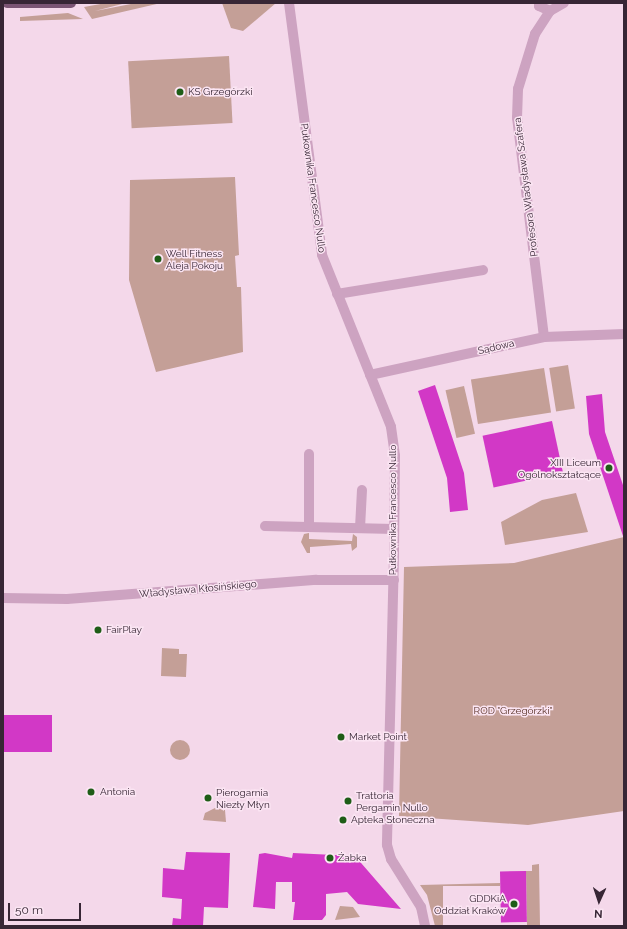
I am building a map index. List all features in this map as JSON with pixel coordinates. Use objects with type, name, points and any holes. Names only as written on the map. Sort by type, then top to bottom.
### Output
[{"type":"main road","points":[[7,3],[71,3]]},
{"type":"street","name":"Pułkownika Francesco Nullo","points":[[289,3],[322,255],[391,427],[395,456],[394,580],[386,845],[391,859],[421,906],[425,926]]},
{"type":"street","points":[[539,3],[539,6],[550,11],[564,3]]},
{"type":"street","name":"Profesora Władysława Szafera","points":[[544,338],[517,111],[518,89],[526,56],[550,11]]},
{"type":"street","points":[[337,294],[483,270]]},
{"type":"street","name":"Sądowa","points":[[370,375],[544,338],[624,334]]},
{"type":"street","points":[[309,454],[309,527]]},
{"type":"street","points":[[360,528],[362,490]]},
{"type":"street","points":[[265,526],[394,529]]},
{"type":"street","name":"Władysława Kłosińskiego","points":[[3,598],[68,599],[309,580],[394,580]]},
{"type":"green space","points":[[106,3],[126,3],[95,11],[136,3],[161,3],[92,19],[84,7]]},
{"type":"green space","points":[[222,3],[276,3],[243,31],[231,28]]},
{"type":"green space","points":[[68,13],[83,19],[20,21],[20,17]]},
{"type":"green space","name":"KS Grzegórzki","points":[[229,56],[233,123],[132,128],[128,61]]},
{"type":"green space","points":[[235,177],[239,255],[235,256],[237,287],[241,287],[243,352],[156,372],[129,280],[130,180]]},
{"type":"green space","points":[[568,365],[575,408],[556,411],[549,368]]},
{"type":"green space","points":[[544,368],[551,412],[478,424],[471,380]]},
{"type":"green space","points":[[464,386],[475,434],[457,438],[445,390]]},
{"type":"green space","points":[[576,493],[588,532],[505,545],[501,522],[542,500]]},
{"type":"green space","points":[[309,533],[309,539],[352,541],[353,534],[357,537],[357,547],[352,551],[351,544],[310,547],[310,553],[307,553],[301,542],[304,534]]},
{"type":"green space","name":"ROD \"Grzegórzki\"","points":[[624,537],[624,811],[528,825],[399,816],[404,567],[514,563]]},
{"type":"green space","points":[[162,648],[179,649],[179,654],[187,654],[186,677],[161,676]]},
{"type":"green space","points":[[180,740],[187,743],[190,750],[187,757],[180,760],[173,757],[170,750],[173,743]]},
{"type":"green space","points":[[215,808],[225,810],[226,822],[203,820],[205,813]]},
{"type":"green space","points":[[539,864],[540,926],[527,926],[526,871],[532,871],[532,865]]},
{"type":"green space","points":[[500,883],[500,886],[443,886],[443,926],[435,926],[427,895],[420,885]]},
{"type":"green space","points":[[340,906],[353,907],[360,917],[335,920]]},
{"type":"building","points":[[435,385],[464,473],[468,510],[450,512],[447,478],[418,391]]},
{"type":"building","name":"XIII Liceum Ogólnokształcące","points":[[602,394],[605,432],[624,488],[623,536],[589,434],[586,396]]},
{"type":"building","points":[[552,421],[563,473],[494,488],[483,436]]},
{"type":"building","points":[[3,715],[52,715],[52,752],[3,752]]},
{"type":"building","points":[[186,852],[230,853],[228,908],[204,907],[203,926],[172,926],[173,918],[181,919],[182,899],[162,897],[163,868],[184,870]]},
{"type":"building","points":[[265,853],[292,858],[293,853],[355,856],[401,909],[358,904],[347,892],[326,894],[326,915],[322,920],[293,920],[295,902],[292,902],[292,882],[276,882],[275,909],[253,907],[259,854]]},
{"type":"building","name":"GDDKiA Oddział Kraków","points":[[500,871],[526,871],[527,922],[501,922]]},
{"type":"place","name":"KS Grzegórzki","points":[[180,92]]},
{"type":"place","name":"Well Fitness Aleja Pokoju","points":[[158,259]]},
{"type":"place","name":"XIII Liceum Ogólnokształcące","points":[[609,468]]},
{"type":"place","name":"FairPlay","points":[[98,630]]},
{"type":"place","name":"Market Point","points":[[341,737]]},
{"type":"place","name":"Antonia","points":[[91,792]]},
{"type":"place","name":"Pierogarnia Niezły Młyn","points":[[208,798]]},
{"type":"place","name":"Trattoria Pergamin Nullo","points":[[348,801]]},
{"type":"place","name":"Apteka Słoneczna","points":[[343,820]]},
{"type":"place","name":"Żabka","points":[[330,858]]},
{"type":"place","name":"GDDKiA Oddział Kraków","points":[[514,904]]}]
